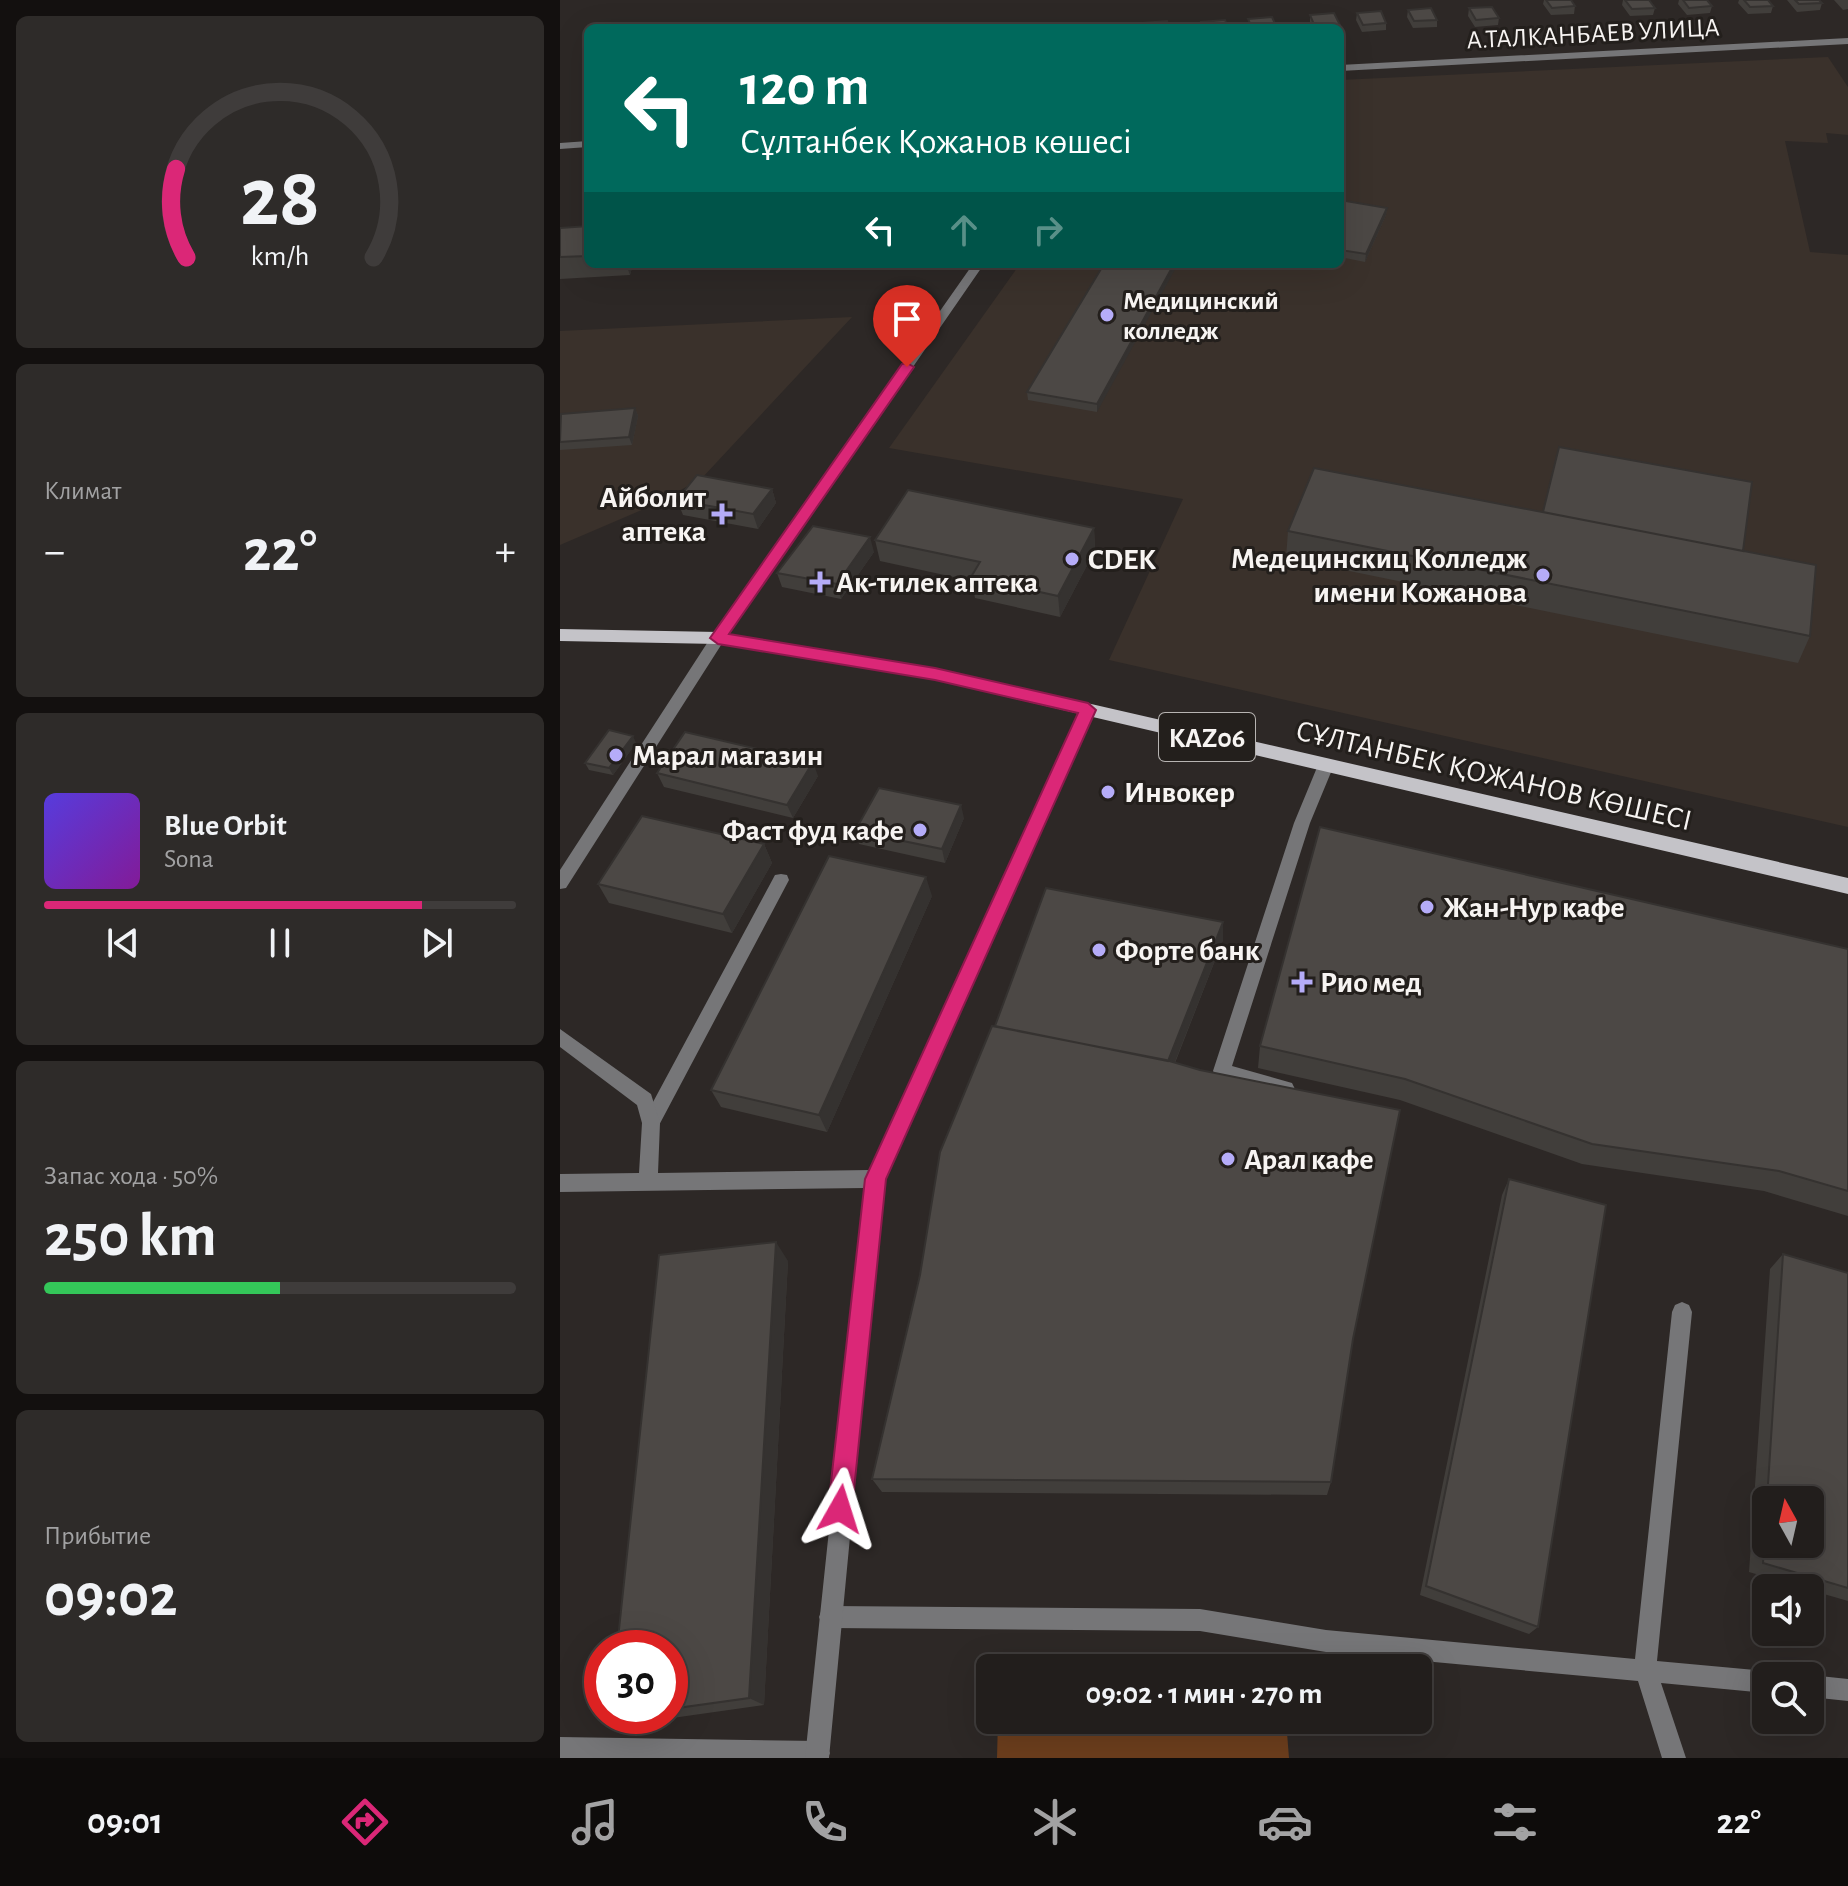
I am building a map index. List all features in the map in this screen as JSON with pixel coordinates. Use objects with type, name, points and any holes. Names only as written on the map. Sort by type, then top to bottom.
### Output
[{"type":"main road","name":"СҰЛТАНБЕК ҚОЖАНОВ КӨШЕСІ","points":[[560,635],[718,638],[935,674],[1848,886]]},
{"type":"street","name":"А.ТАЛКАНБАЕВ УЛИЦА","points":[[1344,68],[1848,41]]},
{"type":"street","points":[[560,146],[584,144]]},
{"type":"street","points":[[560,883],[718,638],[976,268]]},
{"type":"street","points":[[560,1749],[818,1756],[875,1179],[1088,710]]},
{"type":"street","points":[[1308,1095],[1222,1071],[1302,823],[1326,765]]},
{"type":"street","points":[[651,1123],[781,880]]},
{"type":"street","points":[[560,1037],[645,1100],[651,1123],[648,1181]]},
{"type":"street","points":[[560,1183],[875,1179]]},
{"type":"street","points":[[1674,1758],[1645,1669],[1682,1312]]},
{"type":"street","points":[[830,1617],[1200,1620],[1326,1641],[1752,1680]]},
{"type":"street","points":[[1824,1687],[1848,1690]]},
{"type":"shaded area","points":[[1828,57],[1848,87],[1848,135],[1826,133],[1828,143],[1785,141],[1810,252],[1848,255],[1848,827],[1109,660],[1183,499],[889,448],[1017,268],[1344,268],[1344,80]]},
{"type":"shaded area","points":[[852,317],[702,478],[658,503],[560,545],[560,331]]},
{"type":"shaded area","points":[[998,1734],[1287,1734],[1289,1758],[997,1758]]},
{"type":"building","points":[[1546,0],[1571,0],[1575,6],[1552,8]]},
{"type":"building","points":[[1625,0],[1649,0],[1655,8],[1632,9]]},
{"type":"building","points":[[1683,0],[1707,0],[1712,6],[1689,8]]},
{"type":"building","points":[[1744,0],[1768,0],[1773,6],[1750,7]]},
{"type":"building","points":[[1795,0],[1819,0],[1822,3],[1799,4]]},
{"type":"building","points":[[1492,7],[1499,18],[1476,20],[1469,8]]},
{"type":"building","points":[[1431,8],[1437,20],[1414,21],[1408,10]]},
{"type":"building","points":[[1381,11],[1386,23],[1363,25],[1357,13]]},
{"type":"building","points":[[1334,13],[1340,24],[1314,24],[1310,15]]},
{"type":"building","points":[[1272,17],[1275,24],[1250,24],[1248,19]]},
{"type":"building","points":[[1225,20],[1226,24],[1202,24]]},
{"type":"building","points":[[1167,21],[1168,24],[1143,24]]},
{"type":"building","points":[[1344,201],[1387,208],[1366,254],[1344,251]]},
{"type":"building","points":[[584,226],[584,256],[560,257],[560,228]]},
{"type":"building","points":[[1102,268],[1172,268],[1097,404],[1027,392]]},
{"type":"building","points":[[635,408],[629,437],[560,442],[561,414]]},
{"type":"building","points":[[1559,447],[1752,482],[1743,551],[1543,512]]},
{"type":"building","points":[[1314,468],[1816,565],[1810,636],[1288,531]]},
{"type":"building","points":[[697,475],[772,489],[753,514],[677,500]]},
{"type":"building","points":[[908,490],[1094,528],[1058,596],[971,577],[980,562],[875,540]]},
{"type":"building","points":[[813,526],[870,537],[837,584],[777,573]]},
{"type":"building","points":[[609,730],[633,736],[609,768],[585,763]]},
{"type":"building","points":[[685,732],[813,762],[787,805],[657,773]]},
{"type":"building","points":[[879,788],[961,805],[942,849],[855,831]]},
{"type":"building","points":[[642,816],[764,844],[723,914],[598,884]]},
{"type":"building","points":[[1320,827],[1848,949],[1848,1191],[1779,1171],[1592,1144],[1405,1079],[1260,1046]]},
{"type":"building","points":[[829,856],[926,877],[819,1115],[711,1090]]},
{"type":"building","points":[[1046,888],[1223,922],[1168,1061],[995,1026]]},
{"type":"building","points":[[992,1026],[1400,1110],[1353,1339],[1331,1482],[872,1479],[920,1275],[940,1152]]},
{"type":"building","points":[[1509,1179],[1606,1205],[1538,1627],[1426,1586]]},
{"type":"building","points":[[776,1242],[749,1698],[688,1706],[688,1630],[619,1630],[659,1255]]},
{"type":"building","points":[[1783,1254],[1848,1273],[1848,1588],[1824,1581],[1824,1574],[1800,1574],[1763,1563],[1763,1558],[1824,1558],[1824,1486],[1768,1486]]},
{"type":"place","name":"Медицинский колледж","points":[[1107,315]]},
{"type":"place","name":"Айболит аптека","points":[[722,514]]},
{"type":"place","name":"CDEK","points":[[1072,559]]},
{"type":"place","name":"Медецинскиц Колледж имени Кожанова","points":[[1543,575]]},
{"type":"place","name":"Ак-тилек аптека","points":[[820,582]]},
{"type":"place","name":"Марал магазин","points":[[616,755]]},
{"type":"place","name":"Инвокер","points":[[1108,792]]},
{"type":"place","name":"Фаст фуд кафе","points":[[920,830]]},
{"type":"place","name":"Жан-Нур кафе","points":[[1427,907]]},
{"type":"place","name":"Форте банк","points":[[1099,950]]},
{"type":"place","name":"Рио мед","points":[[1302,982]]},
{"type":"place","name":"Арал кафе","points":[[1228,1159]]},
{"type":"route","points":[[840,1509],[875,1179],[1088,710],[935,674],[718,638],[907,367]]}]
